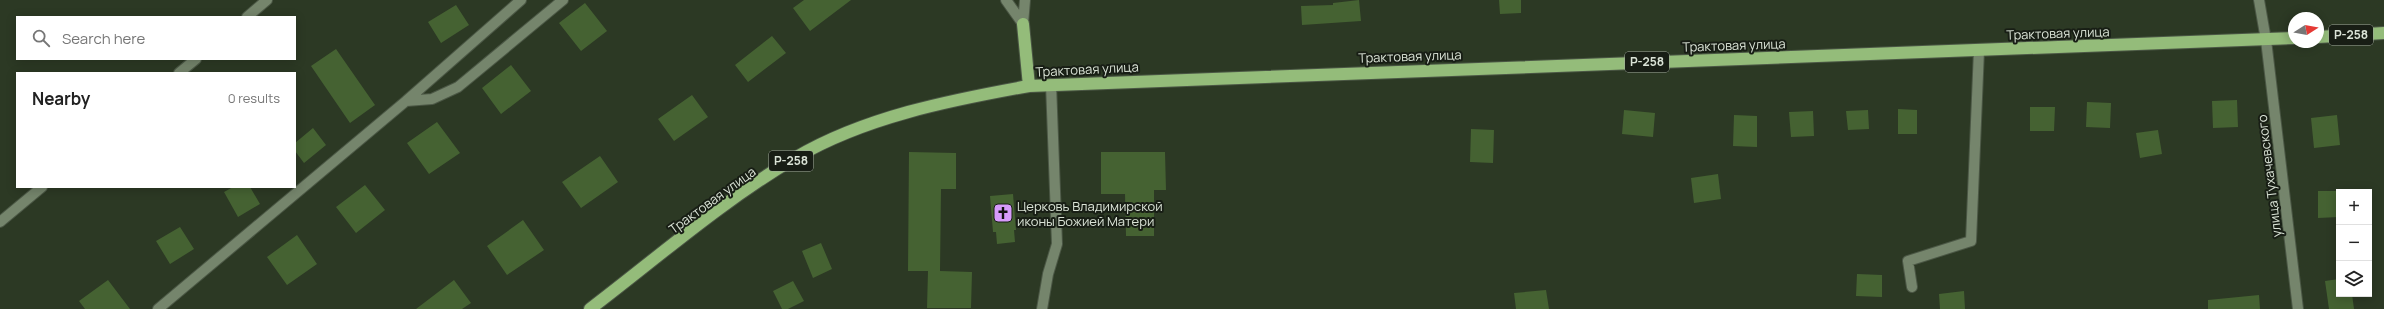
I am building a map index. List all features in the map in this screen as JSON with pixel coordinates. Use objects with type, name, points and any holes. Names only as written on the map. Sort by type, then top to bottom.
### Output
[{"type":"highway","points":[[1023,24],[1028,86]]},
{"type":"highway","name":"Р-258","points":[[2324,37],[2384,33]]},
{"type":"highway","name":"Трактовая улица","points":[[590,309],[750,187],[796,158],[849,132],[952,100],[1028,86],[2288,38]]},
{"type":"street","points":[[248,16],[267,0]]},
{"type":"street","points":[[158,309],[406,101],[521,0]]},
{"type":"street","points":[[406,101],[432,99],[458,87],[563,0]]},
{"type":"street","points":[[1006,0],[1023,24]]},
{"type":"street","points":[[1023,24],[1025,0]]},
{"type":"street","name":"улица Тухачевского","points":[[2259,0],[2266,40],[2298,309]]},
{"type":"street","points":[[1912,287],[1908,261],[1971,241],[1979,50]]},
{"type":"street","points":[[180,72],[195,60]]},
{"type":"street","points":[[1042,309],[1048,274],[1057,244],[1051,84]]},
{"type":"street","points":[[0,222],[41,188]]},
{"type":"building","points":[[804,0],[851,0],[810,31],[793,8]]},
{"type":"building","points":[[1359,0],[1361,21],[1302,25],[1301,6],[1333,5],[1333,3]]},
{"type":"building","points":[[1499,0],[1521,0],[1521,13],[1500,14]]},
{"type":"building","points":[[585,3],[607,31],[581,51],[559,23]]},
{"type":"building","points":[[456,5],[469,25],[441,43],[428,22]]},
{"type":"building","points":[[772,36],[786,53],[748,82],[735,65]]},
{"type":"building","points":[[336,49],[375,105],[350,123],[311,66]]},
{"type":"building","points":[[511,65],[531,91],[501,114],[482,88]]},
{"type":"building","points":[[692,95],[708,117],[674,141],[658,119]]},
{"type":"building","points":[[2237,100],[2238,127],[2213,128],[2212,101]]},
{"type":"building","points":[[2087,102],[2111,103],[2110,128],[2086,127]]},
{"type":"building","points":[[2030,107],[2055,107],[2054,131],[2030,131]]},
{"type":"building","points":[[1898,109],[1917,110],[1917,134],[1898,134]]},
{"type":"building","points":[[1624,110],[1655,113],[1653,137],[1622,134]]},
{"type":"building","points":[[1868,110],[1869,129],[1848,130],[1846,111]]},
{"type":"building","points":[[1813,111],[1814,136],[1791,137],[1789,112]]},
{"type":"building","points":[[1734,115],[1757,116],[1757,147],[1733,146]]},
{"type":"building","points":[[2337,115],[2340,145],[2314,148],[2311,118]]},
{"type":"building","points":[[437,122],[460,153],[429,174],[407,143]]},
{"type":"building","points":[[313,128],[326,145],[304,163],[296,152],[296,142]]},
{"type":"building","points":[[1471,129],[1494,130],[1493,163],[1470,162]]},
{"type":"building","points":[[2158,130],[2162,154],[2140,158],[2136,133]]},
{"type":"building","points":[[909,152],[956,153],[956,189],[941,189],[940,271],[972,272],[971,308],[927,308],[928,271],[908,271]]},
{"type":"building","points":[[1101,152],[1165,152],[1166,190],[1154,190],[1154,236],[1126,236],[1125,194],[1101,194]]},
{"type":"building","points":[[600,156],[618,182],[581,208],[562,182]]},
{"type":"building","points":[[1718,174],[1721,199],[1694,203],[1691,178]]},
{"type":"building","points":[[365,185],[385,210],[356,233],[336,207]]},
{"type":"building","points":[[231,188],[251,188],[260,204],[238,217],[224,192]]},
{"type":"building","points":[[2318,191],[2336,191],[2336,217],[2318,218]]},
{"type":"building","name":"Церковь Владимирской иконы Божией Матери","points":[[1013,194],[1016,230],[1014,230],[1015,242],[997,244],[996,232],[993,232],[990,196]]},
{"type":"building","points":[[523,220],[544,250],[507,275],[487,246]]},
{"type":"building","points":[[180,227],[194,249],[170,264],[156,241]]},
{"type":"building","points":[[297,235],[317,264],[287,285],[267,257]]},
{"type":"building","points":[[821,243],[832,269],[813,278],[802,251]]},
{"type":"building","points":[[1857,274],[1882,275],[1882,297],[1856,296]]},
{"type":"building","points":[[2336,279],[2336,297],[2352,297],[2354,309],[2329,309],[2325,281]]},
{"type":"building","points":[[108,280],[130,309],[85,309],[79,301]]},
{"type":"building","points":[[454,280],[471,303],[462,309],[416,309]]},
{"type":"building","points":[[793,281],[804,301],[788,309],[782,309],[773,291]]},
{"type":"building","points":[[1546,290],[1549,309],[1516,309],[1514,293]]},
{"type":"building","points":[[1964,291],[1965,309],[1940,309],[1939,294]]},
{"type":"building","points":[[2259,295],[2260,309],[2208,309],[2208,300]]},
{"type":"place","name":"Церковь Владимирской иконы Божией Матери","points":[[1003,213]]}]
